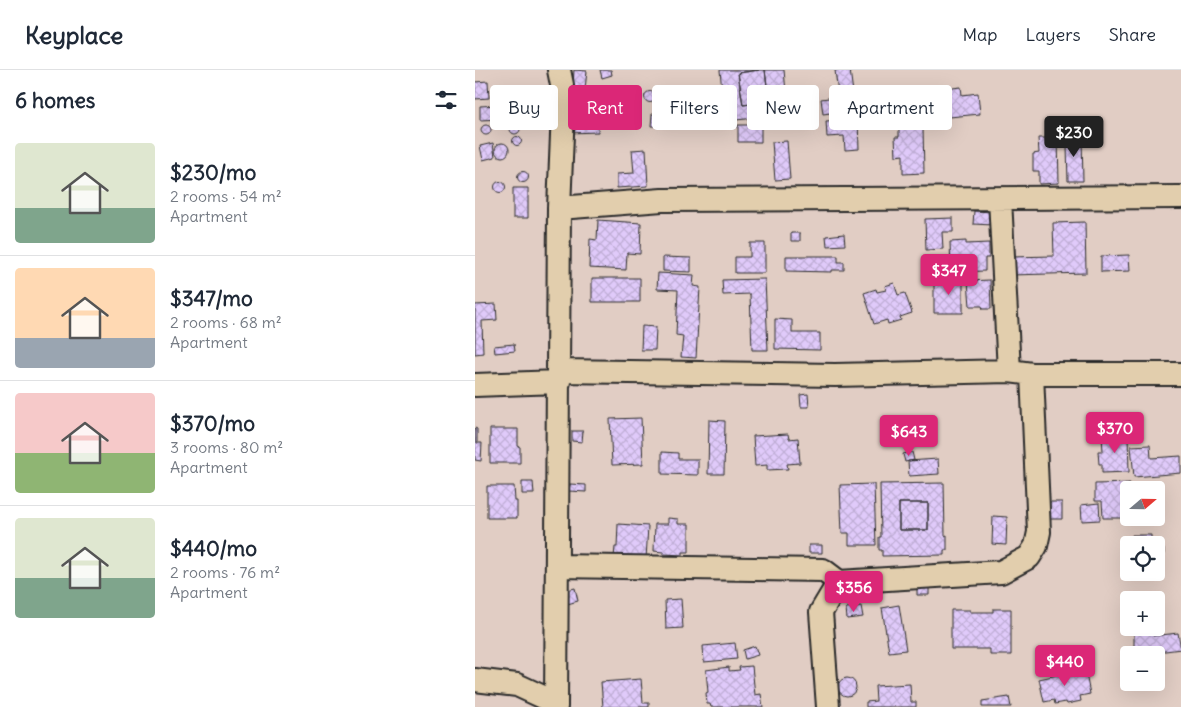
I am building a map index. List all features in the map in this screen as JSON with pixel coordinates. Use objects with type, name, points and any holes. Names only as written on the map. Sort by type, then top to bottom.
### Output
[{"type":"street","points":[[475,680],[517,684],[556,705],[559,208],[563,110],[559,70]]},
{"type":"street","points":[[559,208],[661,200],[1181,197]]},
{"type":"street","points":[[1000,199],[1009,371]]},
{"type":"street","points":[[475,385],[559,376],[835,375],[1009,371],[1032,374],[1181,374]]},
{"type":"street","points":[[557,566],[823,570],[839,582],[1001,572],[1029,557],[1036,546],[1039,532],[1032,374]]},
{"type":"street","points":[[829,707],[821,612],[839,582]]},
{"type":"street","points":[[517,684],[556,667]]},
{"type":"building","points":[[574,70],[587,71],[585,85],[573,85]]},
{"type":"building","points":[[600,70],[611,70],[612,75],[602,78]]},
{"type":"building","points":[[720,70],[759,70],[738,73],[743,105],[747,105],[747,119],[737,120],[737,85],[721,85]]},
{"type":"building","points":[[765,70],[784,70],[785,85],[767,85]]},
{"type":"building","points":[[765,70],[767,85],[747,85],[747,105],[743,105],[738,73]]},
{"type":"building","points":[[835,70],[850,70],[852,85],[837,85]]},
{"type":"building","points":[[488,81],[489,98],[475,99],[475,82]]},
{"type":"building","points":[[961,87],[962,95],[978,93],[980,114],[952,117],[952,88]]},
{"type":"building","points":[[650,91],[652,92],[652,102],[650,103],[644,97]]},
{"type":"building","points":[[829,98],[829,113],[823,114],[821,99]]},
{"type":"building","points":[[480,106],[490,106],[490,120],[480,120]]},
{"type":"building","points":[[826,121],[829,121],[829,130],[858,130],[859,149],[845,150],[844,136],[827,137]]},
{"type":"building","points":[[488,125],[491,130],[490,134],[482,134],[482,126]]},
{"type":"building","points":[[738,125],[747,125],[747,130],[761,130],[761,142],[738,142]]},
{"type":"building","points":[[520,130],[517,134],[513,134],[510,131]]},
{"type":"building","points":[[570,130],[598,130],[598,132],[570,133]]},
{"type":"building","points":[[899,130],[923,130],[924,173],[903,174],[903,155],[896,156],[895,137],[899,137]]},
{"type":"building","points":[[517,136],[522,141],[517,146],[512,141]]},
{"type":"building","points":[[1038,138],[1058,138],[1059,183],[1039,184],[1039,171],[1033,171],[1033,154],[1039,153]]},
{"type":"building","points":[[1060,138],[1082,138],[1083,181],[1068,181],[1067,147],[1060,147]]},
{"type":"building","points":[[787,141],[790,179],[775,180],[772,142]]},
{"type":"building","points":[[493,143],[495,157],[483,160],[480,146]]},
{"type":"building","points":[[502,143],[507,145],[509,150],[507,155],[502,157],[497,155],[495,150],[497,145]]},
{"type":"building","points":[[646,149],[648,186],[617,188],[617,174],[634,173],[632,150]]},
{"type":"building","points":[[523,171],[529,177],[523,183],[517,177]]},
{"type":"building","points":[[500,181],[506,187],[500,193],[494,187]]},
{"type":"building","points":[[513,188],[528,188],[528,218],[513,218]]},
{"type":"building","points":[[974,211],[993,212],[993,225],[973,224]]},
{"type":"building","points":[[953,218],[953,232],[942,232],[943,249],[926,250],[925,219]]},
{"type":"building","points":[[598,220],[641,223],[640,254],[627,253],[626,270],[589,268],[590,239],[597,240]]},
{"type":"building","points":[[1085,222],[1086,273],[1011,275],[1011,257],[1054,256],[1053,223]]},
{"type":"building","points":[[791,233],[800,233],[800,241],[791,241]]},
{"type":"building","points":[[844,234],[845,245],[827,246],[826,236]]},
{"type":"building","points":[[966,241],[966,244],[989,243],[989,258],[985,258],[985,271],[951,272],[950,242]]},
{"type":"building","points":[[750,243],[765,243],[765,273],[735,273],[735,257],[750,257]]},
{"type":"building","points":[[1129,255],[1130,271],[1101,272],[1101,256]]},
{"type":"building","points":[[786,256],[838,256],[838,262],[844,262],[844,270],[832,270],[832,272],[786,271]]},
{"type":"building","points":[[663,257],[691,258],[691,272],[663,271]]},
{"type":"building","points":[[658,273],[694,275],[693,286],[700,287],[696,358],[681,357],[683,336],[676,335],[678,290],[657,289]]},
{"type":"building","points":[[592,278],[640,278],[640,302],[592,302]]},
{"type":"building","points":[[765,279],[768,350],[752,350],[750,294],[723,295],[722,280]]},
{"type":"building","points":[[934,280],[963,280],[963,313],[934,313]]},
{"type":"building","points":[[990,280],[991,309],[983,309],[982,306],[970,306],[968,281]]},
{"type":"building","points":[[894,283],[898,295],[905,293],[912,313],[900,317],[901,320],[888,324],[887,320],[874,324],[864,293],[876,289],[877,292],[886,290],[885,286]]},
{"type":"building","points":[[496,304],[497,320],[482,321],[483,353],[475,354],[475,305]]},
{"type":"building","points":[[775,319],[792,320],[792,333],[820,333],[820,350],[775,349]]},
{"type":"building","points":[[642,326],[656,327],[655,350],[641,350]]},
{"type":"building","points":[[514,344],[515,351],[495,353],[494,346]]},
{"type":"building","points":[[808,394],[809,407],[801,407],[800,395]]},
{"type":"building","points":[[641,418],[643,464],[612,465],[610,419]]},
{"type":"building","points":[[709,420],[725,421],[724,474],[708,474]]},
{"type":"building","points":[[475,428],[477,429],[477,443],[482,443],[481,461],[475,460]]},
{"type":"building","points":[[490,429],[518,429],[520,463],[490,463]]},
{"type":"building","points":[[572,431],[583,431],[582,442],[572,441]]},
{"type":"building","points":[[924,433],[925,442],[908,443],[908,434]]},
{"type":"building","points":[[788,434],[789,439],[798,438],[800,463],[787,464],[788,469],[767,470],[767,465],[755,466],[753,436]]},
{"type":"building","points":[[1128,435],[1129,472],[1102,473],[1102,464],[1099,464],[1098,451],[1103,451],[1102,436]]},
{"type":"building","points":[[1150,445],[1151,458],[1181,456],[1181,473],[1134,477],[1131,446]]},
{"type":"building","points":[[662,452],[678,453],[678,459],[698,459],[698,475],[662,474]]},
{"type":"building","points":[[912,452],[914,460],[905,462],[903,454]]},
{"type":"building","points":[[938,459],[939,474],[909,476],[908,461]]},
{"type":"building","points":[[522,482],[533,482],[534,494],[522,494]]},
{"type":"building","points":[[944,483],[947,550],[944,550],[944,555],[882,556],[882,550],[879,550],[879,537],[881,537],[880,484]],"holes":[[[899,503],[928,503],[928,530],[899,530]]]},
{"type":"building","points":[[1120,483],[1120,518],[1103,518],[1102,501],[1095,501],[1095,484]]},
{"type":"building","points":[[570,484],[586,485],[586,492],[569,491]]},
{"type":"building","points":[[874,484],[876,545],[849,545],[849,533],[842,533],[840,485]]},
{"type":"building","points":[[487,486],[514,486],[515,501],[517,501],[517,518],[487,518]]},
{"type":"building","points":[[1048,502],[1062,502],[1062,519],[1048,519]]},
{"type":"building","points":[[899,503],[928,503],[928,530],[899,530]]},
{"type":"building","points":[[1099,503],[1100,520],[1082,521],[1081,505]]},
{"type":"building","points":[[993,516],[1007,517],[1006,545],[992,544]]},
{"type":"building","points":[[668,518],[678,519],[678,524],[689,524],[689,552],[683,552],[683,555],[663,554],[663,552],[654,551],[655,524],[668,524]]},
{"type":"building","points":[[618,524],[648,526],[646,559],[614,557],[615,547],[617,547]]},
{"type":"building","points":[[1132,535],[1151,535],[1151,536]]},
{"type":"building","points":[[809,545],[822,545],[822,553],[809,553]]},
{"type":"building","points":[[917,587],[929,587],[929,595],[917,595]]},
{"type":"building","points":[[575,588],[578,601],[564,605],[560,592]]},
{"type":"building","points":[[681,599],[683,628],[666,629],[665,600]]},
{"type":"building","points":[[899,605],[906,650],[889,652],[882,608]]},
{"type":"building","points":[[861,606],[863,617],[847,619],[846,608]]},
{"type":"building","points":[[993,609],[1011,609],[1011,655],[990,655],[990,649],[951,649],[951,610],[993,612]]},
{"type":"building","points":[[1178,633],[1181,649],[1165,651],[1165,646],[1134,646],[1134,636],[1165,636]]},
{"type":"building","points":[[735,643],[737,659],[704,662],[703,646]]},
{"type":"building","points":[[755,646],[758,655],[745,659],[743,650]]},
{"type":"building","points":[[752,666],[755,695],[761,694],[763,707],[711,707],[710,704],[707,704],[706,670],[729,667],[729,671],[740,670],[739,667]]},
{"type":"building","points":[[1085,669],[1090,694],[1080,696],[1081,701],[1067,704],[1066,702],[1055,704],[1054,700],[1044,702],[1039,679]]},
{"type":"building","points":[[847,678],[853,681],[856,687],[853,693],[847,696],[841,693],[838,687],[841,681]]},
{"type":"building","points":[[641,679],[643,703],[649,703],[649,707],[603,707],[601,682]]},
{"type":"building","points":[[910,684],[911,702],[916,702],[916,707],[866,707],[866,702],[876,701],[875,686]]},
{"type":"building","points":[[1009,697],[1011,707],[982,707],[982,701]]}]
